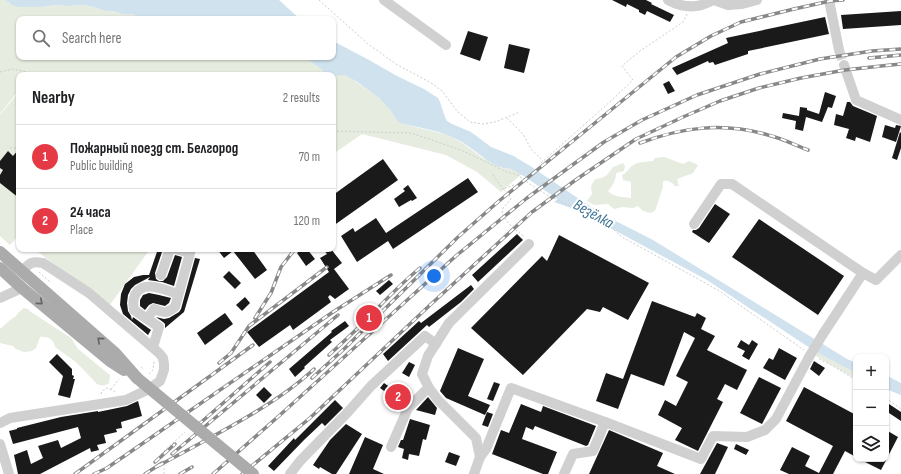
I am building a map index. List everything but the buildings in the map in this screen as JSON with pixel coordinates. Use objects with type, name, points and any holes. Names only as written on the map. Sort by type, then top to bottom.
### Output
[{"type":"main road","points":[[0,252],[115,354],[137,378]]},
{"type":"main road","points":[[0,268],[110,361],[137,378],[253,474]]},
{"type":"street","points":[[384,0],[446,45]]},
{"type":"street","points":[[668,0],[673,3],[691,7],[700,6],[714,0],[728,4],[742,4],[757,0]]},
{"type":"street","points":[[829,0],[839,50]]},
{"type":"street","points":[[844,65],[856,100],[901,120]]},
{"type":"street","points":[[694,224],[721,184],[732,184],[863,273],[876,280],[900,258]]},
{"type":"street","points":[[480,457],[476,438],[438,400],[429,388],[422,374],[428,356],[449,323],[529,244]]},
{"type":"street","points":[[161,275],[169,252]]},
{"type":"street","points":[[147,320],[154,309],[163,313],[169,312],[175,307],[190,254],[184,252]]},
{"type":"street","points":[[0,423],[10,418],[126,400],[149,389],[160,381],[164,370],[164,364],[159,353],[89,293],[43,263],[36,261],[30,263],[22,271]]},
{"type":"street","points":[[474,474],[480,457],[486,449],[511,388],[701,458],[713,436],[747,438],[764,430],[776,419],[810,355],[863,273]]},
{"type":"street","points":[[153,347],[159,327],[134,310],[132,301],[138,290],[144,286],[152,286],[178,294]]},
{"type":"street","points":[[0,298],[22,288]]},
{"type":"street","points":[[290,474],[300,461],[371,386],[425,336],[436,344]]},
{"type":"street","points":[[391,447],[405,407],[429,388]]},
{"type":"street","points":[[564,474],[573,454],[593,451],[604,422]]},
{"type":"street","points":[[0,444],[9,474]]},
{"type":"path","points":[[319,0],[368,44],[396,64],[433,84],[442,92],[457,111],[470,122],[483,124],[495,122],[520,112]]},
{"type":"path","points":[[506,117],[523,134],[531,149],[542,162],[633,80],[622,66],[640,51],[683,22],[691,7]]},
{"type":"path","points":[[0,72],[13,69],[27,72]]},
{"type":"path","points":[[336,131],[411,133],[462,150],[507,172],[518,175],[547,196],[607,224],[622,237],[718,290],[810,355],[833,366],[853,378]]},
{"type":"path","points":[[10,148],[16,148]]},
{"type":"path","points":[[492,175],[509,194],[511,199],[503,208],[502,214],[506,221],[514,229],[527,238],[529,244]]},
{"type":"path","points":[[503,189],[514,185]]},
{"type":"path","points":[[110,389],[120,378]]},
{"type":"path","points":[[889,400],[901,409]]},
{"type":"path","points":[[164,474],[164,462],[161,454],[187,430]]},
{"type":"shaded area","points":[[0,0],[5,0],[20,7],[86,5],[106,11],[132,14],[136,16],[16,16],[16,60],[308,60],[323,72],[16,72],[16,94],[0,114]]},
{"type":"shaded area","points":[[336,75],[345,75],[349,77],[379,98],[396,119],[404,124],[448,135],[501,168],[518,170],[523,173],[501,192],[477,172],[446,155],[362,134],[336,152]]},
{"type":"shaded area","points":[[16,96],[16,238],[10,245],[0,236],[0,115]]},
{"type":"shaded area","points":[[664,157],[683,164],[689,161],[698,165],[693,173],[677,179],[679,186],[675,186],[669,181],[663,181],[663,187],[655,211],[650,213],[643,211],[638,206],[633,208],[623,207],[614,209],[608,204],[594,205],[587,201],[592,194],[591,186],[595,179],[602,178],[607,175],[613,167],[623,163],[625,166],[624,171],[616,173],[614,182],[608,191],[615,196],[631,198],[631,182],[623,180],[622,175],[637,163],[653,161],[655,158]]},
{"type":"shaded area","points":[[38,252],[148,252],[109,306]]},
{"type":"shaded area","points":[[24,308],[28,309],[71,338],[78,349],[110,375],[109,383],[106,385],[97,384],[76,362],[55,347],[52,340],[48,338],[40,337],[36,348],[32,351],[24,352],[13,346],[0,343],[0,329]]},
{"type":"shaded area","points":[[816,352],[853,371],[853,377],[814,355]]},
{"type":"water","points":[[5,0],[279,0],[297,16],[136,16],[114,11],[106,11],[86,5],[56,5],[40,7],[14,6]]},
{"type":"water","points":[[336,43],[424,89],[438,98],[447,121],[471,132],[491,147],[514,156],[529,167],[527,171],[523,173],[497,166],[452,137],[425,128],[399,122],[379,98],[357,82],[345,75],[336,76],[336,72],[323,72],[308,60],[336,60]]},
{"type":"water","points":[[568,192],[604,215],[653,240],[853,362],[853,371],[816,352],[707,280],[577,210],[554,202]]},
{"type":"water","points":[[889,377],[901,383],[901,395],[889,390]]},
{"type":"waterway","name":"Везёлка","points":[[513,163],[577,205]]},
{"type":"tunnel","points":[[839,50],[844,65]]},
{"type":"railway","points":[[312,378],[344,349],[458,237],[499,201],[676,57],[711,36],[741,22],[830,1],[843,0]]},
{"type":"railway","points":[[213,474],[457,255],[527,198],[604,142],[642,120],[697,95],[760,74],[820,59],[872,51],[901,49]]},
{"type":"railway","points":[[869,58],[901,55]]},
{"type":"railway","points":[[242,474],[310,418],[532,212],[636,139],[720,101],[759,88],[845,70],[901,64]]},
{"type":"railway","points":[[640,143],[672,133],[703,128],[719,128],[751,131],[768,135],[808,150]]},
{"type":"railway","points":[[255,318],[271,293],[281,267],[293,252]]},
{"type":"railway","points":[[219,363],[231,353],[249,326],[327,267]]},
{"type":"railway","points":[[329,355],[420,268]]},
{"type":"railway","points":[[94,474],[107,468],[333,312],[391,275]]},
{"type":"railway","points":[[172,454],[338,315]]},
{"type":"railway","points":[[75,474],[253,345]]},
{"type":"railway","points":[[198,425],[270,362]]},
{"type":"railway","points":[[158,466],[225,430],[265,406],[290,389],[314,369]]},
{"type":"railway","points":[[155,462],[175,444]]},
{"type":"railway","points":[[145,474],[162,463]]},
{"type":"railway","points":[[180,474],[192,467]]},
{"type":"place","name":"Пожарный поезд ст. Белгород","points":[[369,318]]},
{"type":"place","name":"24 часа","points":[[398,397]]}]
